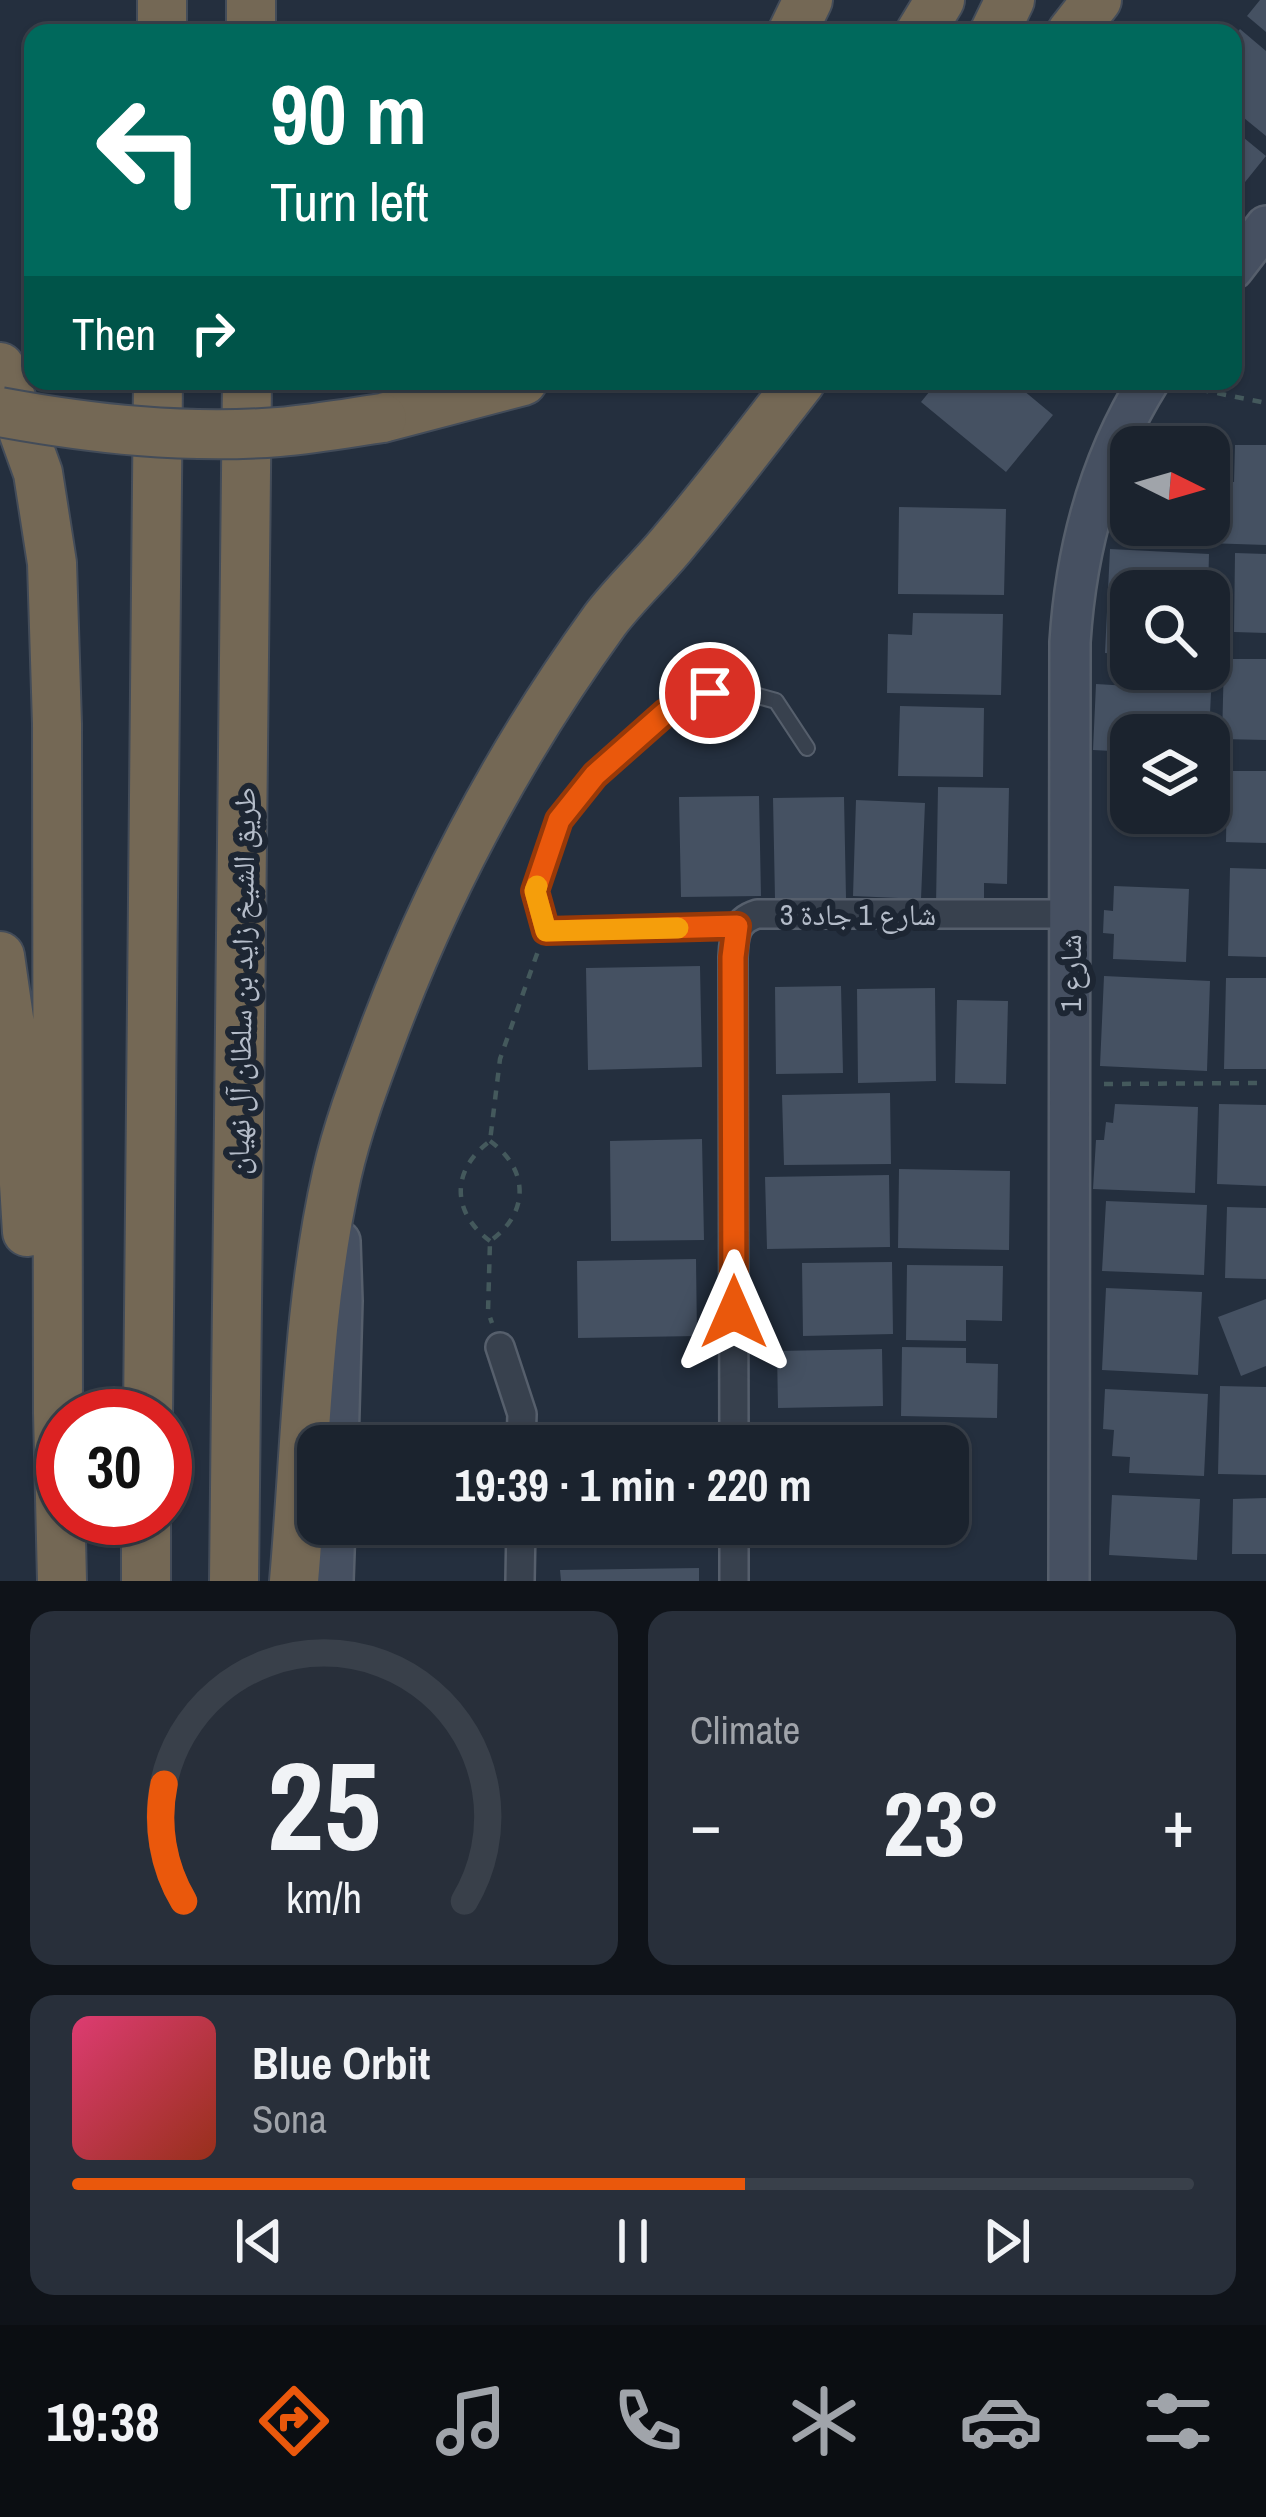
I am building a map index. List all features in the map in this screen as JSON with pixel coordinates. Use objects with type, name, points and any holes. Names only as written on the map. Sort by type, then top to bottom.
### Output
[{"type":"highway","points":[[1078,24],[1096,0]]},
{"type":"highway","points":[[0,367],[38,473],[52,562],[57,724],[58,1389]]},
{"type":"highway","points":[[148,1389],[158,390]]},
{"type":"highway","name":"طريق الشيخ زايد بن سلطان آل نهيان","points":[[234,1581],[247,390]]},
{"type":"highway","points":[[0,412],[80,427],[181,435],[282,432],[382,418],[496,390]]},
{"type":"highway","points":[[294,1581],[320,1276],[338,1172],[396,998],[474,830],[539,720],[626,592],[668,517],[756,390]]},
{"type":"highway","points":[[626,592],[696,516],[794,390]]},
{"type":"highway","points":[[0,956],[17,1073],[32,1290],[52,1389]]},
{"type":"highway","points":[[61,1545],[62,1581]]},
{"type":"highway","points":[[146,1545],[146,1581]]},
{"type":"street","points":[[1242,257],[1266,226]]},
{"type":"street","name":"شارع 1","points":[[1070,1581],[1070,642],[1079,559],[1101,478],[1118,439],[1159,390]]},
{"type":"street","name":"شارع 1 جادة 3","points":[[734,1425],[733,957],[737,926],[757,914],[1070,914]]},
{"type":"street","points":[[338,1172],[342,1300],[339,1425]]},
{"type":"street","points":[[500,1347],[522,1425]]},
{"type":"street","points":[[333,1581],[334,1545]]},
{"type":"street","points":[[520,1581],[521,1545]]},
{"type":"street","points":[[734,1545],[734,1581]]},
{"type":"lane","points":[[737,926],[546,931],[535,891],[559,820],[595,775],[665,713],[710,693],[751,694],[776,701],[807,748]]},
{"type":"path","points":[[1200,390],[1266,403]]},
{"type":"path","points":[[490,1240],[470,1223],[461,1184],[470,1160],[490,1142],[500,1059],[546,931]]},
{"type":"path","points":[[1070,1084],[1266,1083]]},
{"type":"path","points":[[490,1142],[510,1159],[520,1184],[517,1210],[502,1233],[490,1240]]},
{"type":"path","points":[[490,1240],[488,1312],[500,1347]]},
{"type":"building","points":[[1260,0],[1266,0],[1266,32],[1247,16]]},
{"type":"building","points":[[1242,31],[1266,51],[1266,136],[1242,116]]},
{"type":"building","points":[[1242,136],[1266,156],[1242,186]]},
{"type":"building","points":[[931,390],[1023,390],[1053,415],[1006,472],[921,402]]},
{"type":"building","points":[[1235,445],[1266,445],[1266,545],[1230,544],[1230,482],[1234,482]]},
{"type":"building","points":[[899,507],[1006,509],[1004,595],[898,594]]},
{"type":"building","points":[[1110,549],[1209,554],[1209,570],[1110,570],[1110,653],[1105,653]]},
{"type":"building","points":[[1235,553],[1266,554],[1266,633],[1234,632]]},
{"type":"building","points":[[913,613],[1003,614],[1001,695],[887,693],[888,634],[912,635]]},
{"type":"building","points":[[1230,659],[1266,659],[1266,740],[1230,739],[1230,714],[1223,714],[1223,690],[1230,690]]},
{"type":"building","points":[[1096,684],[1110,685],[1110,690],[1211,690],[1210,714],[1110,714],[1110,751],[1093,750]]},
{"type":"building","points":[[900,706],[984,708],[983,777],[898,776]]},
{"type":"building","points":[[1230,771],[1266,771],[1266,843],[1226,842]]},
{"type":"building","points":[[938,787],[1009,788],[1007,884],[984,883],[984,906],[936,905]]},
{"type":"building","points":[[759,796],[761,896],[681,897],[679,797]]},
{"type":"building","points":[[844,797],[846,898],[775,899],[773,798]]},
{"type":"building","points":[[856,800],[925,803],[921,899],[853,896]]},
{"type":"building","points":[[1230,868],[1266,869],[1266,957],[1228,956]]},
{"type":"building","points":[[1114,886],[1189,889],[1186,962],[1113,959],[1114,934],[1103,933],[1104,910],[1113,911]]},
{"type":"building","points":[[700,966],[702,1067],[588,1070],[586,968]]},
{"type":"building","points":[[1104,976],[1210,981],[1207,1071],[1100,1066]]},
{"type":"building","points":[[1226,978],[1266,978],[1266,1069],[1224,1069]]},
{"type":"building","points":[[841,986],[843,1073],[776,1074],[775,987]]},
{"type":"building","points":[[935,988],[936,1081],[858,1083],[857,989]]},
{"type":"building","points":[[957,1000],[1008,1001],[1006,1084],[955,1083]]},
{"type":"building","points":[[890,1093],[891,1164],[784,1165],[782,1095]]},
{"type":"building","points":[[1115,1104],[1198,1107],[1195,1193],[1093,1189],[1096,1140],[1104,1140],[1106,1122],[1113,1123]]},
{"type":"building","points":[[1219,1104],[1266,1105],[1266,1186],[1217,1184]]},
{"type":"building","points":[[702,1139],[704,1240],[611,1241],[610,1141]]},
{"type":"building","points":[[899,1169],[1010,1171],[1009,1250],[898,1248]]},
{"type":"building","points":[[889,1175],[890,1247],[767,1249],[765,1177]]},
{"type":"building","points":[[1106,1201],[1207,1205],[1204,1275],[1102,1271]]},
{"type":"building","points":[[1227,1207],[1266,1208],[1266,1279],[1225,1278]]},
{"type":"building","points":[[696,1259],[697,1336],[578,1338],[577,1261]]},
{"type":"building","points":[[892,1262],[893,1334],[803,1336],[802,1263]]},
{"type":"building","points":[[907,1265],[1003,1266],[1002,1321],[966,1320],[966,1341],[906,1340]]},
{"type":"building","points":[[1106,1288],[1202,1292],[1198,1375],[1102,1370]]},
{"type":"building","points":[[1266,1299],[1266,1366],[1241,1376],[1218,1317]]},
{"type":"building","points":[[902,1347],[966,1348],[966,1363],[998,1364],[997,1418],[901,1416]]},
{"type":"building","points":[[882,1349],[883,1406],[778,1408],[777,1351]]},
{"type":"building","points":[[1220,1386],[1266,1387],[1266,1475],[1218,1474]]},
{"type":"building","points":[[1105,1389],[1208,1394],[1204,1476],[1129,1473],[1130,1457],[1112,1456],[1114,1430],[1103,1429]]},
{"type":"building","points":[[1112,1495],[1200,1499],[1197,1560],[1109,1555]]},
{"type":"building","points":[[1266,1498],[1266,1554],[1232,1554],[1233,1499]]},
{"type":"building","points":[[699,1568],[699,1581],[561,1581],[560,1570]]},
{"type":"slow traffic","points":[[537,886],[546,931],[678,928]]},
{"type":"route","points":[[710,693],[665,713],[595,775],[559,820],[535,891],[546,931],[737,926],[733,957],[734,1312]]}]
